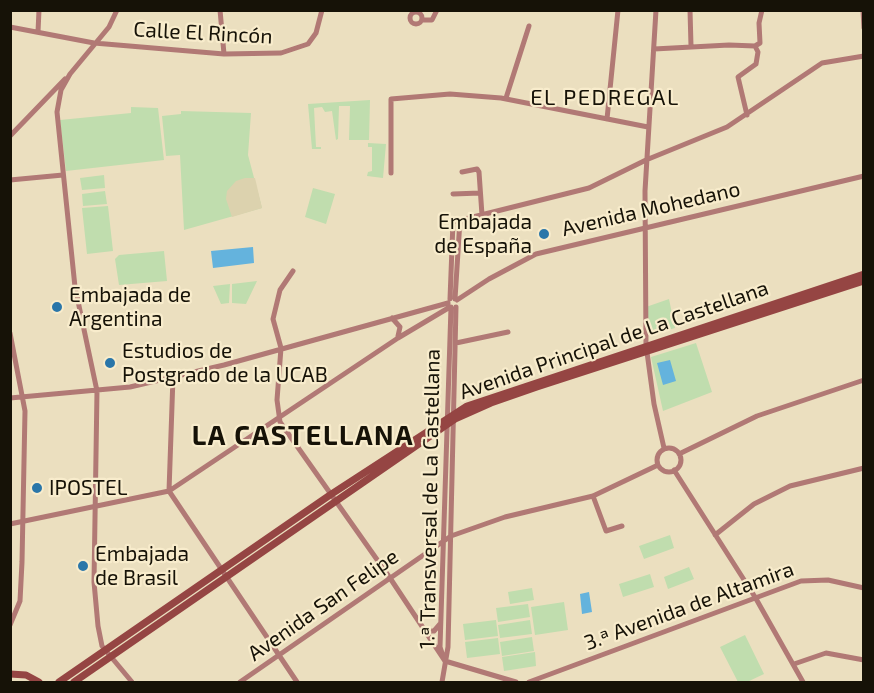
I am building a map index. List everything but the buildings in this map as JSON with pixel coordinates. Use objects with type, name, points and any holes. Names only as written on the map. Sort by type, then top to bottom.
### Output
[{"type":"street","points":[[39,10],[39,32]]},
{"type":"street","points":[[10,136],[70,74],[109,27],[117,10]]},
{"type":"street","points":[[220,10],[224,54]]},
{"type":"street","name":"Calle El Rincón","points":[[10,27],[94,43],[224,54],[294,51],[308,44],[316,33],[322,10]]},
{"type":"street","points":[[422,20],[432,20],[437,10]]},
{"type":"street","points":[[607,118],[618,10]]},
{"type":"street","points":[[656,10],[646,160],[647,348],[654,404],[664,448]]},
{"type":"street","points":[[690,10],[691,46]]},
{"type":"street","points":[[654,49],[691,46],[755,46],[760,43],[759,23],[762,10]]},
{"type":"street","points":[[863,10],[864,28]]},
{"type":"street","points":[[506,98],[529,26]]},
{"type":"street","points":[[747,115],[738,77],[756,64],[758,52],[755,46]]},
{"type":"street","points":[[462,172],[477,169],[479,172],[482,215],[589,188],[646,160],[722,130],[822,63],[864,56]]},
{"type":"street","points":[[70,74],[58,101],[75,287],[97,391],[95,592],[100,636],[109,654],[132,682]]},
{"type":"street","points":[[391,173],[391,99],[450,94],[506,98],[648,127]]},
{"type":"street","points":[[46,101],[58,101]]},
{"type":"street","points":[[10,180],[63,174]]},
{"type":"street","name":"Avenida Mohedano","points":[[10,524],[169,491],[489,279],[536,255],[864,176]]},
{"type":"street","points":[[453,194],[480,193]]},
{"type":"street","name":"1.ª Transversal de La Castellana","points":[[445,661],[448,647],[451,536],[452,303],[457,221],[482,215]]},
{"type":"street","points":[[293,271],[280,290],[273,319],[281,348],[277,399],[282,427],[390,578],[445,661],[516,682]]},
{"type":"street","name":"Avenida Principal de La Castellana","points":[[647,348],[864,274]]},
{"type":"street","name":"Avenida Principal de La Castellana","points":[[224,575],[330,495],[491,396],[864,281]]},
{"type":"street","points":[[10,398],[130,387],[224,365],[452,303]]},
{"type":"street","name":"1.ª Transversal de La Castellana","points":[[445,661],[440,647],[456,343],[452,303]]},
{"type":"street","points":[[392,318],[400,327],[398,338]]},
{"type":"street","points":[[456,343],[508,332]]},
{"type":"street","points":[[10,333],[24,397],[20,602],[10,625]]},
{"type":"street","points":[[173,377],[169,491],[297,682]]},
{"type":"street","points":[[679,454],[757,416],[864,380]]},
{"type":"street","name":"Avenida Principal de La Castellana","points":[[74,682],[109,654],[335,502],[451,419]]},
{"type":"street","points":[[664,448],[673,448],[679,454],[680,463],[674,470],[664,471],[658,465],[658,454],[664,448]]},
{"type":"street","name":"Avenida San Felipe","points":[[240,682],[451,536],[505,517],[592,496],[658,465]]},
{"type":"street","points":[[715,535],[754,504],[790,486],[864,468]]},
{"type":"street","points":[[674,470],[755,597],[803,682]]},
{"type":"street","points":[[592,496],[606,531],[622,526]]},
{"type":"street","name":"3.ª Avenida de Altamira","points":[[529,682],[548,679],[781,587],[817,579],[864,588]]},
{"type":"street","points":[[424,631],[436,630],[441,622]]},
{"type":"street","points":[[794,664],[826,653],[864,660]]},
{"type":"street","name":"Avenida Principal de La Castellana","points":[[59,682],[109,654]]},
{"type":"street","points":[[442,682],[445,661]]},
{"type":"street","points":[[10,674],[26,675],[39,682]]},
{"type":"green space","points":[[370,100],[369,140],[349,140],[350,106],[339,106],[338,139],[336,140],[332,111],[325,112],[322,107],[314,108],[316,147],[321,147],[321,149],[312,149],[308,104]]},
{"type":"green space","points":[[131,107],[158,108],[164,160],[66,171],[60,120],[131,113]]},
{"type":"green space","points":[[181,111],[251,113],[248,155],[262,208],[184,230],[180,155],[166,156],[162,116],[181,114]]},
{"type":"green space","points":[[368,143],[386,144],[383,178],[367,176],[368,172],[372,171],[372,147],[368,147]]},
{"type":"green space","points":[[104,175],[105,188],[82,190],[80,178]]},
{"type":"green space","points":[[313,188],[335,194],[326,224],[305,217]]},
{"type":"green space","points":[[105,191],[107,204],[83,206],[82,194]]},
{"type":"green space","points":[[108,206],[113,251],[87,254],[82,208]]},
{"type":"green space","points":[[164,251],[167,281],[119,285],[115,259],[119,255]]},
{"type":"green space","points":[[257,281],[246,304],[232,303],[232,284]]},
{"type":"green space","points":[[230,284],[229,303],[221,304],[213,286]]},
{"type":"green space","points":[[669,299],[675,328],[652,335],[646,307]]},
{"type":"green space","points":[[696,343],[712,392],[663,411],[651,357]]},
{"type":"green space","points":[[670,535],[674,548],[644,559],[639,546]]},
{"type":"green space","points":[[689,567],[694,579],[668,589],[664,577]]},
{"type":"green space","points":[[650,574],[654,587],[623,597],[619,584]]},
{"type":"green space","points":[[532,588],[534,600],[510,604],[508,592]]},
{"type":"green space","points":[[564,602],[568,630],[535,635],[531,607]]},
{"type":"green space","points":[[528,604],[530,617],[498,622],[496,608]]},
{"type":"green space","points":[[496,620],[498,636],[465,640],[463,624]]},
{"type":"green space","points":[[530,620],[532,634],[500,638],[498,625]]},
{"type":"green space","points":[[745,635],[764,674],[747,682],[738,682],[720,647]]},
{"type":"green space","points":[[532,637],[534,651],[502,656],[500,642]]},
{"type":"green space","points":[[498,638],[500,654],[467,658],[465,642]]},
{"type":"green space","points":[[535,652],[536,666],[504,671],[502,657]]},
{"type":"sand","points":[[255,178],[262,208],[232,217],[226,199],[227,191],[236,181]]},
{"type":"water","points":[[253,247],[254,263],[213,268],[211,251]]},
{"type":"water","points":[[670,360],[676,381],[663,385],[657,363]]},
{"type":"water","points":[[589,592],[592,612],[582,614],[580,594]]},
{"type":"place","name":"Embajada de España","points":[[544,234]]},
{"type":"place","name":"Embajada de Argentina","points":[[57,307]]},
{"type":"place","name":"Estudios de Postgrado de la UCAB","points":[[110,363]]},
{"type":"place","name":"IPOSTEL","points":[[37,488]]},
{"type":"place","name":"Embajada de Brasil","points":[[83,566]]},
{"type":"district","name":"EL PEDREGAL","points":[[605,98]]},
{"type":"district","name":"LA CASTELLANA","points":[[303,436]]}]
